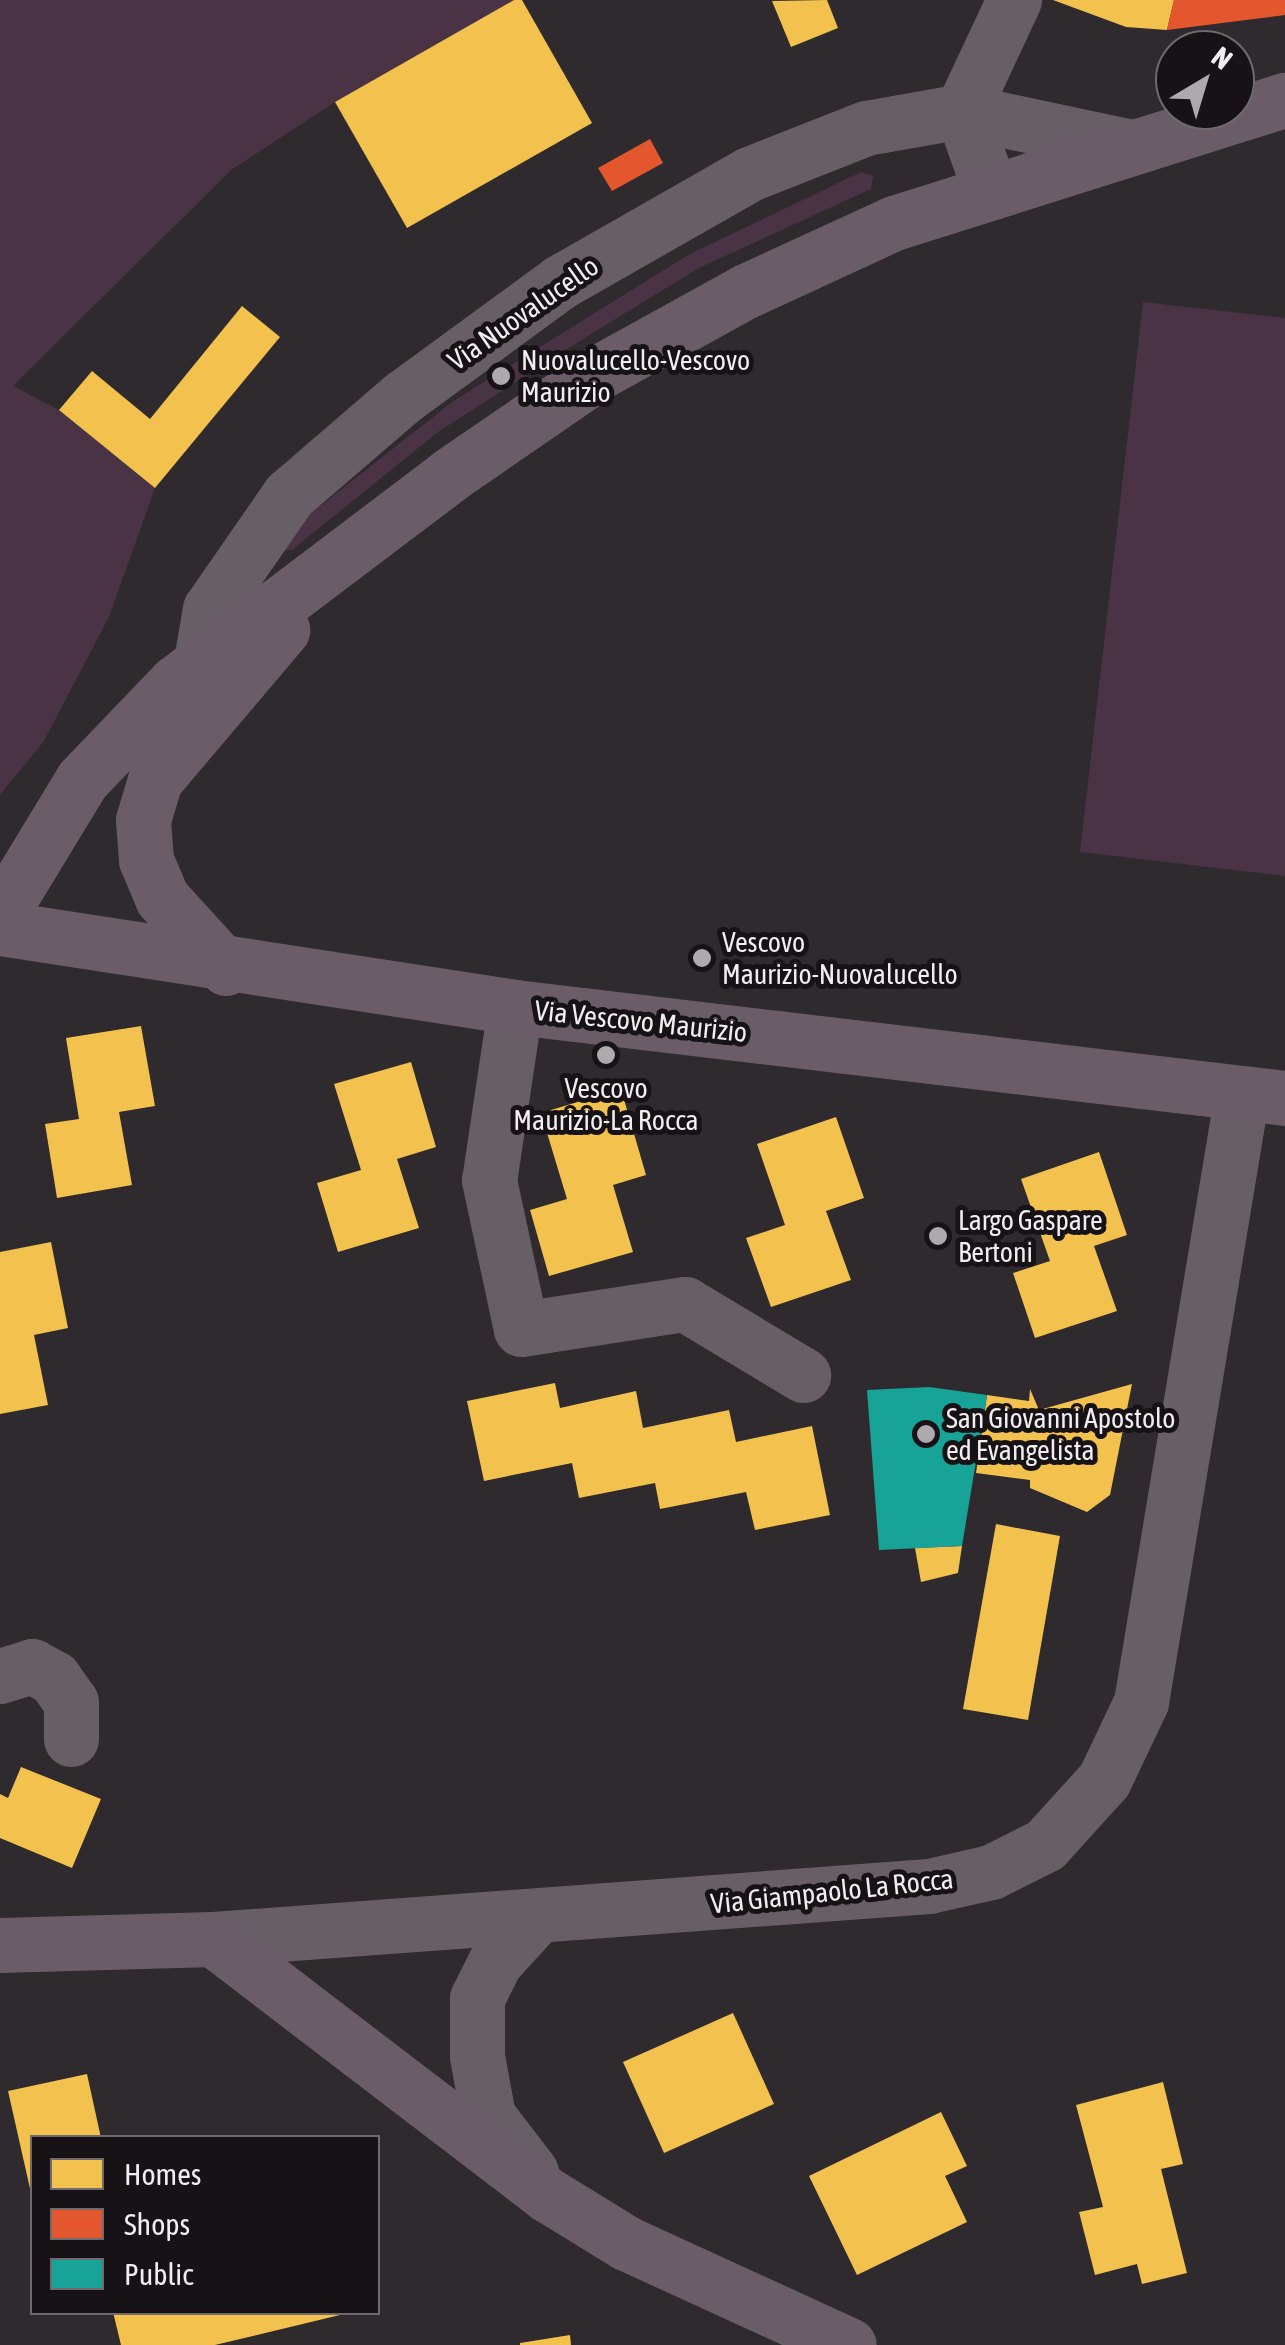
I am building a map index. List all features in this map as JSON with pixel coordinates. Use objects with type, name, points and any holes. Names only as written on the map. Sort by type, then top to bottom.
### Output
[{"type":"main road","points":[[0,915],[82,780],[202,661],[601,372],[763,284],[894,223],[1285,100]]},
{"type":"main road","points":[[226,968],[162,898],[146,860],[142,820],[156,780],[191,732],[357,546]]},
{"type":"main road","name":"Via Vescovo Maurizio","points":[[0,928],[226,968],[515,1007],[1264,1096]]},
{"type":"main road","points":[[213,1938],[548,2195],[626,2243],[849,2345]]},
{"type":"main road","name":"Via Giampaolo La Rocca","points":[[0,1945],[213,1938]]},
{"type":"street","points":[[990,190],[962,111],[1014,0]]},
{"type":"street","points":[[962,111],[1132,147]]},
{"type":"street","name":"Via Nuovalucello","points":[[202,661],[210,609],[289,495],[404,398],[560,282],[749,174],[866,128],[962,111]]},
{"type":"street","points":[[515,1007],[489,1180],[522,1329],[685,1304],[803,1374]]},
{"type":"street","name":"Via Giampaolo La Rocca","points":[[213,1938],[928,1886],[991,1872],[1045,1846],[1083,1808],[1118,1756],[1141,1702],[1264,1096]]},
{"type":"street","points":[[0,1676],[32,1666],[54,1678],[71,1702],[70,1739]]},
{"type":"street","points":[[537,1916],[495,1962],[478,1998],[477,2056],[488,2116],[548,2195]]},
{"type":"shaded area","points":[[0,0],[514,0],[335,102],[231,170],[13,386],[59,410],[155,488],[109,617],[44,741],[0,795]]},
{"type":"shaded area","points":[[861,172],[873,176],[871,189],[699,268],[586,337],[438,432],[292,550],[280,550],[281,537],[452,402],[688,255]]},
{"type":"shaded area","points":[[1143,302],[1285,318],[1285,876],[1080,852]]},
{"type":"building: Homes","points":[[514,0],[522,0],[592,123],[407,228],[335,102]]},
{"type":"building: Homes","points":[[827,0],[838,28],[791,47],[772,1]]},
{"type":"building: Homes","points":[[1053,0],[1174,0],[1167,30],[1126,27]]},
{"type":"building: Homes","points":[[242,306],[280,337],[155,488],[59,410],[92,371],[150,419]]},
{"type":"building: Homes","points":[[141,1026],[155,1106],[119,1112],[132,1185],[57,1198],[45,1124],[79,1119],[66,1038]]},
{"type":"building: Homes","points":[[411,1062],[436,1147],[397,1159],[419,1228],[338,1252],[317,1183],[361,1170],[334,1084]]},
{"type":"building: Homes","points":[[621,1089],[646,1175],[613,1185],[633,1252],[549,1276],[530,1210],[567,1199],[541,1113]]},
{"type":"building: Homes","points":[[836,1117],[864,1198],[826,1211],[851,1280],[771,1307],[746,1238],[785,1225],[757,1144]]},
{"type":"building: Homes","points":[[1099,1152],[1127,1235],[1094,1246],[1117,1311],[1035,1338],[1013,1273],[1050,1261],[1021,1179]]},
{"type":"building: Homes","points":[[51,1242],[68,1328],[34,1335],[48,1405],[0,1414],[0,1252]]},
{"type":"building: Homes","points":[[555,1383],[560,1408],[636,1391],[643,1428],[729,1410],[736,1442],[812,1426],[830,1515],[755,1530],[746,1492],[660,1509],[655,1483],[579,1498],[572,1463],[484,1481],[467,1401]]},
{"type":"building: Homes","points":[[1132,1384],[1110,1495],[1087,1512],[1030,1488],[1030,1480],[976,1473],[987,1395],[1029,1401],[1030,1389],[1039,1410]]},
{"type":"building: Homes","points":[[996,1524],[1060,1536],[1028,1720],[963,1709]]},
{"type":"building: Homes","points":[[962,1546],[958,1573],[921,1582],[915,1548]]},
{"type":"building: Homes","points":[[21,1767],[101,1799],[72,1868],[0,1838],[0,1794],[8,1798]]},
{"type":"building: Homes","points":[[733,2013],[774,2104],[664,2153],[623,2062]]},
{"type":"building: Homes","points":[[87,2074],[100,2135],[30,2135],[30,2189],[8,2091]]},
{"type":"building: Homes","points":[[1163,2082],[1183,2164],[1161,2169],[1187,2273],[1142,2284],[1137,2264],[1095,2275],[1079,2212],[1103,2207],[1076,2105]]},
{"type":"building: Homes","points":[[941,2112],[967,2166],[945,2176],[967,2222],[857,2275],[809,2176]]},
{"type":"building: Homes","points":[[114,2315],[340,2315],[215,2345],[121,2345]]},
{"type":"building: Homes","points":[[570,2335],[571,2345],[520,2345],[520,2343]]},
{"type":"building: Shops","points":[[1174,0],[1285,0],[1285,15],[1167,30]]},
{"type":"building: Shops","points":[[650,139],[663,163],[612,191],[598,168]]},
{"type":"building: Public","name":"San Giovanni Apostolo ed Evangelista","points":[[929,1387],[987,1395],[962,1546],[879,1550],[867,1390]]},
{"type":"place","name":"Nuovalucello-Vescovo Maurizio","points":[[501,376]]},
{"type":"place","name":"Vescovo Maurizio-Nuovalucello","points":[[702,958]]},
{"type":"place","name":"Vescovo Maurizio-La Rocca","points":[[606,1055]]},
{"type":"place","name":"Largo Gaspare Bertoni","points":[[938,1236]]},
{"type":"place","name":"San Giovanni Apostolo ed Evangelista","points":[[926,1434]]}]
